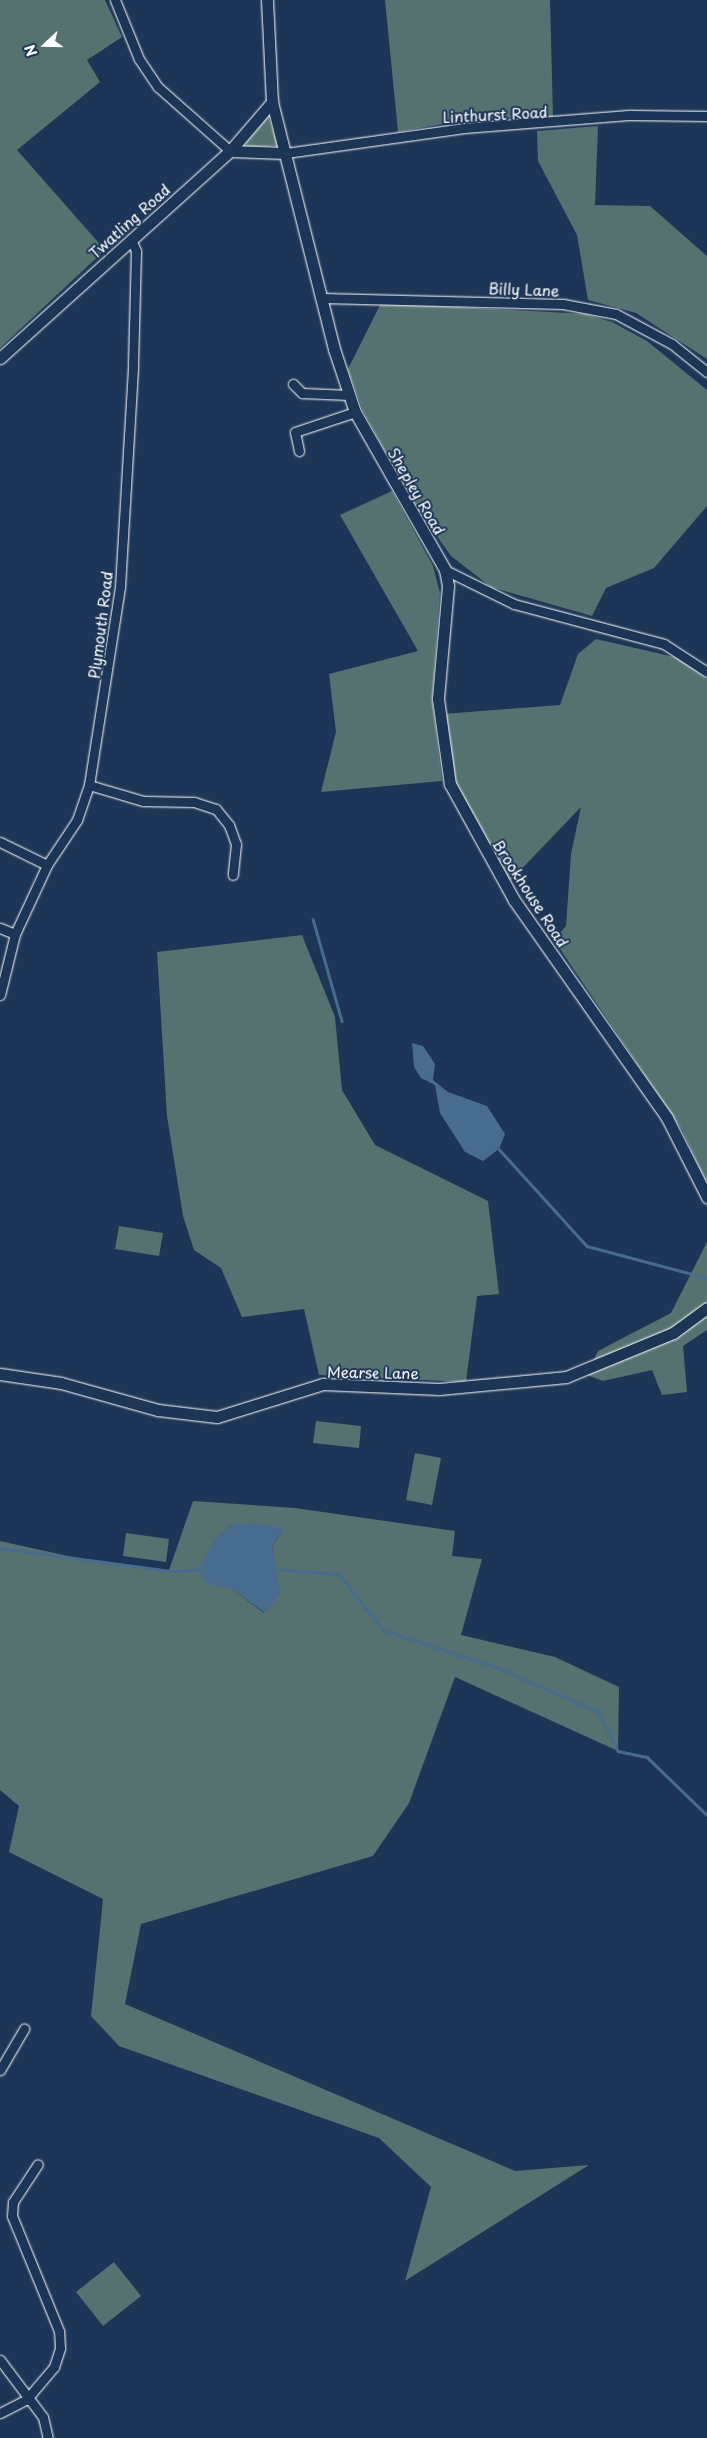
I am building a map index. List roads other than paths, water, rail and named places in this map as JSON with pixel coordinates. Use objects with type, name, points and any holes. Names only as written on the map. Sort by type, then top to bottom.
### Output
[{"type":"street","points":[[115,0],[139,59],[158,87],[230,150],[286,153]]},
{"type":"street","name":"Shepley Road","points":[[267,0],[272,102],[349,395],[355,412],[445,570]]},
{"type":"street","name":"Twatling Road","points":[[0,358],[230,150],[272,102]]},
{"type":"street","name":"Linthurst Road","points":[[286,153],[464,128],[558,124],[631,115],[707,116]]},
{"type":"street","name":"Plymouth Road","points":[[0,995],[15,934],[47,865],[77,820],[90,785],[120,588],[133,364],[136,251],[131,238]]},
{"type":"street","name":"Billy Lane","points":[[322,298],[572,306],[616,314],[672,344],[707,372]]},
{"type":"street","points":[[293,384],[302,393],[349,395]]},
{"type":"street","points":[[299,451],[295,432],[355,412]]},
{"type":"street","points":[[445,570],[514,604],[664,644],[707,672]]},
{"type":"street","name":"Brookhouse Road","points":[[445,570],[448,586],[438,699],[450,784],[514,900],[667,1118],[707,1197]]},
{"type":"street","points":[[90,785],[143,801],[194,802],[216,809],[229,825],[236,844],[232,875]]},
{"type":"street","points":[[0,842],[47,865]]},
{"type":"street","points":[[0,928],[15,934]]},
{"type":"street","name":"Mearse Lane","points":[[0,1374],[61,1384],[158,1410],[217,1417],[323,1384],[439,1389],[566,1377],[673,1333],[707,1308]]},
{"type":"street","points":[[0,2070],[24,2029]]},
{"type":"street","points":[[0,2413],[26,2400],[54,2367],[60,2348],[54,2316],[12,2216],[13,2202],[38,2164]]},
{"type":"street","points":[[0,2360],[26,2400],[43,2417],[48,2438]]},
{"type":"water","points":[[412,1043],[423,1046],[435,1064],[433,1080],[448,1092],[487,1106],[505,1134],[499,1149],[483,1161],[465,1152],[440,1113],[435,1085],[421,1078],[414,1067]]},
{"type":"water","points":[[256,1523],[284,1529],[272,1546],[280,1594],[265,1613],[232,1589],[205,1583],[198,1570],[214,1541],[230,1525]]},
{"type":"waterway","points":[[313,919],[342,1021]]},
{"type":"waterway","points":[[499,1149],[587,1246],[707,1278]]},
{"type":"waterway","points":[[0,1548],[170,1571],[199,1570]]},
{"type":"waterway","points":[[272,1569],[339,1574],[383,1630],[496,1667],[599,1712],[618,1751],[647,1757],[707,1815]]}]
